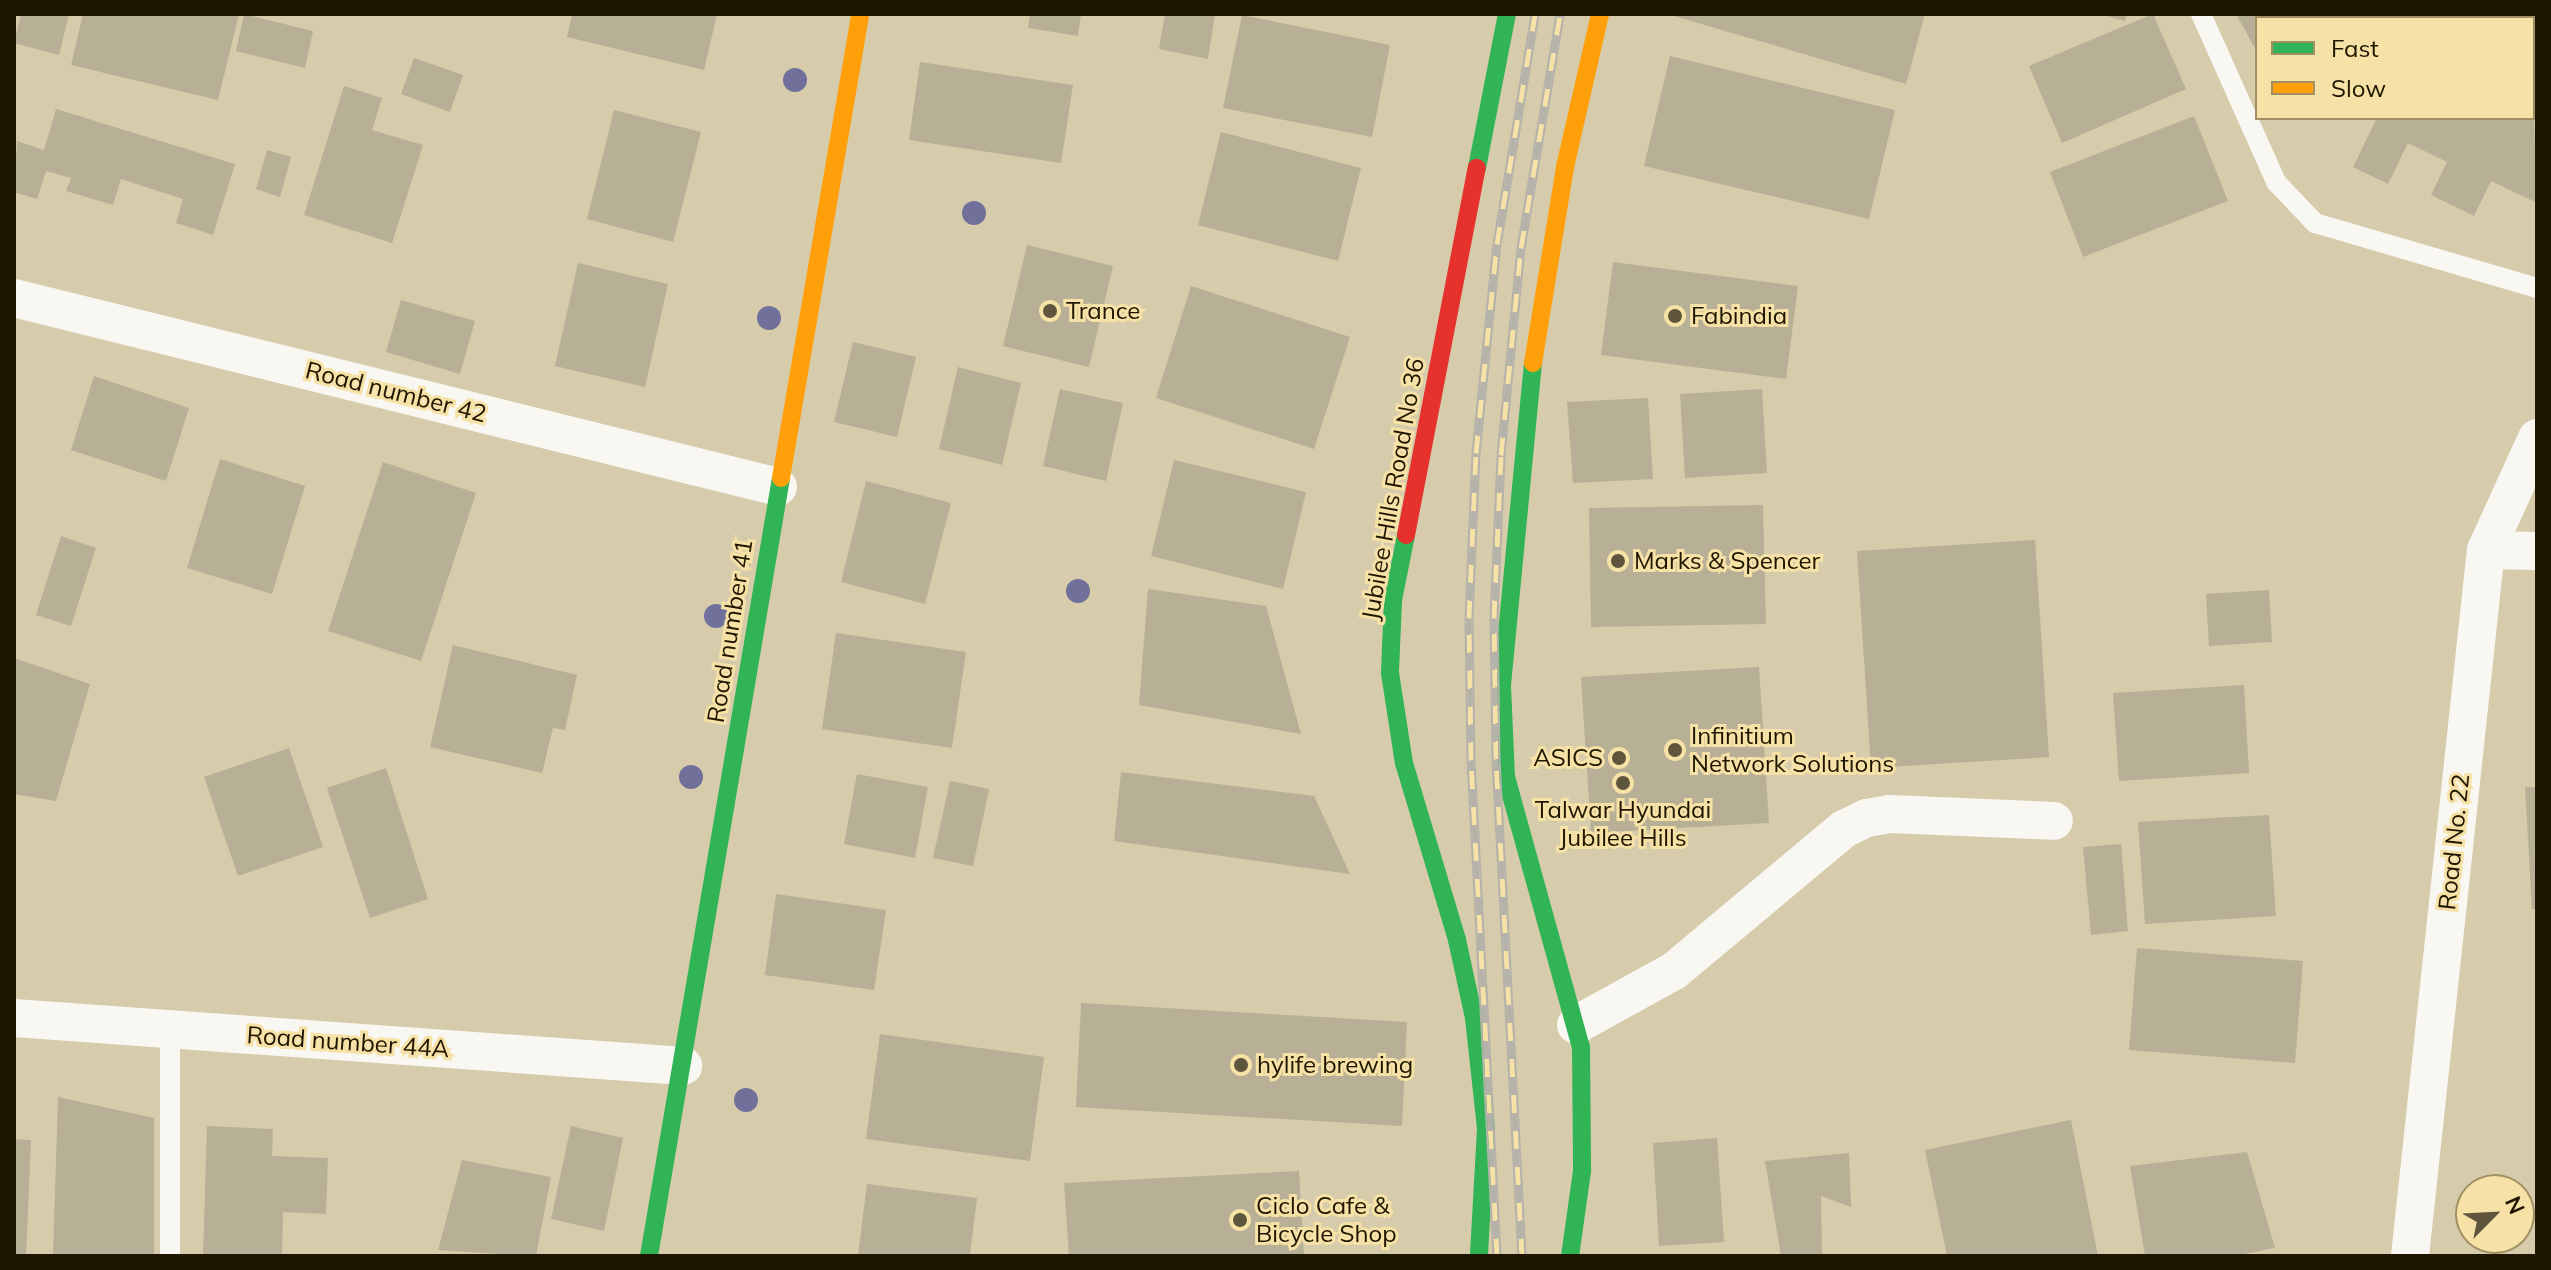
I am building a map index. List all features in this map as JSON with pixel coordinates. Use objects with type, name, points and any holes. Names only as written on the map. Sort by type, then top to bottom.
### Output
[{"type":"main road","name":"Road number 41","points":[[649,1256],[860,14]]},
{"type":"main road","name":"Jubilee Hills Road No 36","points":[[1479,1256],[1486,1129],[1474,1018],[1457,940],[1404,763],[1390,673],[1393,600],[1507,14]]},
{"type":"main road","points":[[1570,1256],[1582,1171],[1581,1047],[1509,790],[1502,686],[1525,409],[1565,167],[1600,14]]},
{"type":"street","name":"Road number 42","points":[[14,298],[778,487]]},
{"type":"street","name":"Road No. 22","points":[[2410,1256],[2486,550],[2537,438]]},
{"type":"street","points":[[2486,550],[2537,551]]},
{"type":"street","points":[[1576,1025],[1674,971],[1844,829],[1867,818],[1890,814],[2054,821]]},
{"type":"street","name":"Road number 44A","points":[[14,1018],[683,1066]]},
{"type":"lane","points":[[2201,14],[2276,182],[2315,223],[2537,288]]},
{"type":"lane","points":[[170,1029],[170,1256]]},
{"type":"building","points":[[21,14],[69,14],[59,55],[14,43]]},
{"type":"building","points":[[83,14],[239,14],[218,100],[71,65]]},
{"type":"building","points":[[244,14],[313,31],[305,68],[236,51]]},
{"type":"building","points":[[572,14],[717,14],[704,70],[567,37]]},
{"type":"building","points":[[1030,14],[1081,14],[1078,36],[1028,28]]},
{"type":"building","points":[[1165,14],[1215,14],[1208,59],[1159,49]]},
{"type":"building","points":[[1667,14],[1925,14],[1906,84]]},
{"type":"building","points":[[2100,14],[2127,14],[2125,21]]},
{"type":"building","points":[[2153,14],[2186,89],[2062,143],[2029,66]]},
{"type":"building","points":[[2236,14],[2339,16],[2255,16],[2255,48]]},
{"type":"building","points":[[1242,15],[1390,45],[1372,137],[1223,108]]},
{"type":"building","points":[[1670,56],[1895,110],[1869,219],[1644,166]]},
{"type":"building","points":[[414,58],[463,75],[450,112],[401,94]]},
{"type":"building","points":[[920,62],[1073,85],[1061,163],[909,140]]},
{"type":"building","points":[[344,86],[382,98],[372,130],[423,145],[392,243],[304,215]]},
{"type":"building","points":[[56,109],[235,164],[213,235],[176,223],[183,199],[121,179],[113,205],[66,191],[71,178],[46,171],[37,199],[14,192],[17,141],[44,150]]},
{"type":"building","points":[[614,110],[701,132],[673,242],[587,219]]},
{"type":"building","points":[[2194,116],[2228,201],[2083,257],[2050,172]]},
{"type":"building","points":[[2376,120],[2534,120],[2537,203],[2491,181],[2474,216],[2431,195],[2447,162],[2408,143],[2388,184],[2353,167]]},
{"type":"building","points":[[1221,132],[1361,168],[1338,261],[1198,225]]},
{"type":"building","points":[[267,150],[291,157],[280,197],[256,189]]},
{"type":"building","points":[[1027,245],[1113,266],[1089,367],[1003,346]]},
{"type":"building","points":[[1613,262],[1798,286],[1786,379],[1601,355]]},
{"type":"building","points":[[578,263],[668,284],[645,387],[555,366]]},
{"type":"building","points":[[1191,286],[1350,337],[1314,449],[1156,398]]},
{"type":"building","points":[[401,300],[475,321],[460,374],[386,352]]},
{"type":"building","points":[[853,342],[916,357],[897,437],[834,422]]},
{"type":"building","points":[[958,367],[1021,383],[1002,465],[939,449]]},
{"type":"building","points":[[94,376],[189,408],[166,481],[71,450]]},
{"type":"building","points":[[1060,389],[1123,403],[1106,481],[1043,466]]},
{"type":"building","points":[[1762,389],[1767,473],[1685,478],[1680,394]]},
{"type":"building","points":[[1648,398],[1653,479],[1573,483],[1567,402]]},
{"type":"building","points":[[220,459],[305,486],[272,594],[187,568]]},
{"type":"building","points":[[1174,460],[1306,492],[1283,589],[1151,556]]},
{"type":"building","points":[[383,462],[476,493],[421,661],[328,631]]},
{"type":"building","points":[[866,481],[951,503],[925,604],[841,582]]},
{"type":"building","points":[[1763,505],[1766,624],[1591,627],[1589,508]]},
{"type":"building","points":[[61,536],[96,548],[71,626],[36,615]]},
{"type":"building","points":[[2035,540],[2049,757],[1871,768],[1857,551]]},
{"type":"building","points":[[1148,589],[1266,606],[1301,734],[1139,705]]},
{"type":"building","points":[[2269,590],[2272,642],[2209,646],[2206,594]]},
{"type":"building","points":[[836,633],[966,652],[952,748],[822,729]]},
{"type":"building","points":[[453,645],[577,675],[565,730],[553,728],[542,773],[430,747]]},
{"type":"building","points":[[14,658],[90,684],[56,801],[14,794]]},
{"type":"building","name":"Infinitium Network Solutions","points":[[1759,667],[1769,823],[1591,833],[1581,677]]},
{"type":"building","points":[[2244,685],[2249,773],[2119,781],[2113,693]]},
{"type":"building","points":[[289,748],[323,847],[238,876],[204,777]]},
{"type":"building","points":[[386,768],[428,899],[370,918],[327,788]]},
{"type":"building","points":[[1121,772],[1314,796],[1350,874],[1114,841]]},
{"type":"building","points":[[857,774],[928,787],[915,858],[844,844]]},
{"type":"building","points":[[950,781],[989,789],[973,866],[933,858]]},
{"type":"building","points":[[2525,787],[2537,787],[2537,909],[2532,909]]},
{"type":"building","points":[[2269,815],[2276,916],[2145,924],[2138,822]]},
{"type":"building","points":[[2121,844],[2128,931],[2091,935],[2083,847]]},
{"type":"building","points":[[776,894],[886,910],[874,990],[765,975]]},
{"type":"building","points":[[2137,948],[2303,961],[2295,1063],[2129,1050]]},
{"type":"building","name":"hylife brewing","points":[[1081,1003],[1407,1022],[1402,1126],[1076,1107]]},
{"type":"building","points":[[880,1034],[1044,1057],[1030,1161],[866,1139]]},
{"type":"building","points":[[58,1097],[154,1118],[154,1256],[53,1256]]},
{"type":"building","points":[[2071,1120],[2098,1256],[1947,1256],[1925,1150]]},
{"type":"building","points":[[207,1126],[273,1129],[272,1156],[328,1158],[326,1214],[283,1212],[282,1256],[203,1256]]},
{"type":"building","points":[[571,1126],[623,1138],[604,1231],[551,1219]]},
{"type":"building","points":[[1717,1138],[1724,1242],[1659,1246],[1653,1143]]},
{"type":"building","points":[[14,1139],[31,1140],[26,1256],[14,1256]]},
{"type":"building","points":[[2247,1152],[2275,1248],[2233,1256],[2145,1256],[2130,1166]]},
{"type":"building","points":[[1849,1153],[1851,1207],[1821,1196],[1822,1256],[1781,1256],[1765,1161]]},
{"type":"building","points":[[462,1160],[551,1177],[536,1256],[438,1250]]},
{"type":"building","points":[[1299,1171],[1304,1256],[1069,1256],[1064,1183]]},
{"type":"building","points":[[867,1184],[977,1198],[970,1256],[858,1256]]},
{"type":"railway","points":[[1497,1256],[1471,760],[1469,618],[1476,453],[1497,244],[1535,14]]},
{"type":"railway","points":[[1522,1256],[1496,759],[1494,618],[1501,455],[1521,248],[1560,14]]},
{"type":"traffic: fast","points":[[1477,168],[1507,14]]},
{"type":"traffic: fast","points":[[1533,363],[1502,686],[1506,777],[1581,1047],[1582,1171],[1570,1256]]},
{"type":"traffic: fast","points":[[649,1256],[781,478]]},
{"type":"traffic: fast","points":[[1406,535],[1393,600],[1390,673],[1404,763],[1457,940],[1474,1018],[1486,1129],[1479,1256]]},
{"type":"traffic: slow","points":[[781,478],[860,14]]},
{"type":"traffic: slow","points":[[1533,363],[1565,167],[1600,14]]},
{"type":"traffic: jam","points":[[1406,535],[1477,168]]},
{"type":"place","name":"Trance","points":[[1050,311]]},
{"type":"place","name":"Fabindia","points":[[1675,316]]},
{"type":"place","name":"Marks & Spencer","points":[[1618,561]]},
{"type":"place","name":"Infinitium Network Solutions","points":[[1675,750]]},
{"type":"place","name":"ASICS","points":[[1619,758]]},
{"type":"place","name":"Talwar Hyundai Jubilee Hills","points":[[1623,783]]},
{"type":"place","name":"hylife brewing","points":[[1241,1065]]},
{"type":"place","name":"Ciclo Cafe & Bicycle Shop","points":[[1240,1220]]}]
